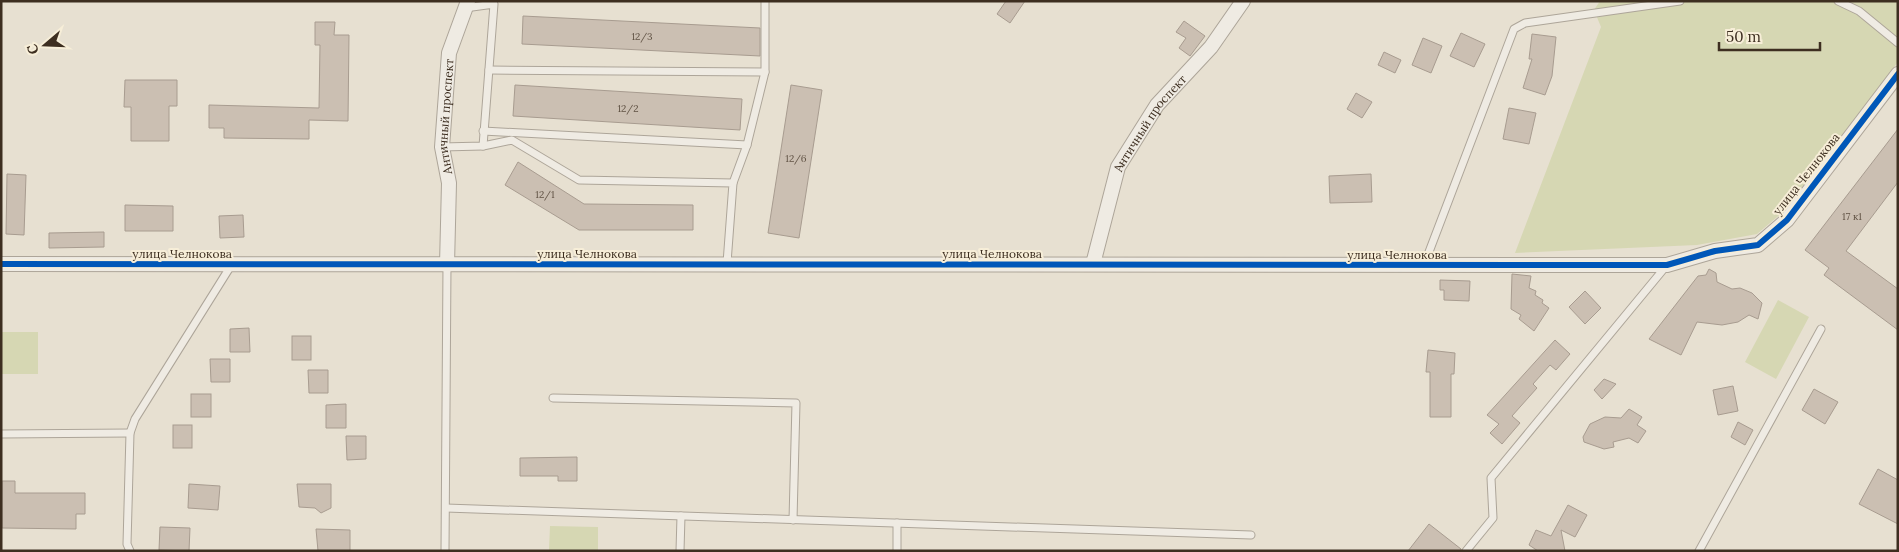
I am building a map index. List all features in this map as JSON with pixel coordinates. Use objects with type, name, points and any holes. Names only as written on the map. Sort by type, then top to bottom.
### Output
[{"type":"street","name":"Античный проспект","points":[[1093,264],[1118,167],[1157,105],[1211,47],[1243,1]]},
{"type":"street","name":"Античный проспект","points":[[447,265],[449,183],[442,147],[449,53],[466,5]]},
{"type":"street","name":"улица Челнокова","points":[[1,264],[1667,265],[1715,251],[1758,245],[1787,220],[1898,74]]},
{"type":"lane","points":[[726,263],[733,183],[747,145],[765,72],[765,1]]},
{"type":"lane","points":[[1424,266],[1514,30],[1525,23],[1680,1]]},
{"type":"lane","points":[[1838,1],[1860,11],[1898,43]]},
{"type":"lane","points":[[466,5],[494,4],[483,146]]},
{"type":"lane","points":[[488,70],[765,72]]},
{"type":"lane","points":[[483,131],[747,145]]},
{"type":"lane","points":[[442,147],[483,146],[512,140],[579,180],[733,183]]},
{"type":"lane","points":[[130,551],[127,544],[130,433],[135,419],[233,264]]},
{"type":"lane","points":[[445,551],[447,265]]},
{"type":"lane","points":[[1466,551],[1493,518],[1491,478],[1667,265]]},
{"type":"lane","points":[[1699,551],[1820,329]]},
{"type":"lane","points":[[553,398],[796,403],[793,520]]},
{"type":"lane","points":[[1,434],[130,433]]},
{"type":"lane","points":[[446,508],[1251,535]]},
{"type":"lane","points":[[680,551],[681,516]]},
{"type":"lane","points":[[897,523],[897,551]]},
{"type":"green space","points":[[1600,1],[1898,1],[1898,62],[1783,212],[1757,234],[1697,245],[1515,253],[1601,27],[1594,10]]},
{"type":"green space","points":[[1778,300],[1809,317],[1776,379],[1745,362]]},
{"type":"green space","points":[[1,332],[38,332],[38,374],[1,374]]},
{"type":"green space","points":[[550,526],[598,527],[598,551],[549,550]]},
{"type":"building","points":[[1006,1],[1025,1],[1010,23],[997,14]]},
{"type":"building","points":[[523,16],[760,28],[760,56],[522,44]]},
{"type":"building","points":[[1184,21],[1205,36],[1190,56],[1179,48],[1186,38],[1176,32]]},
{"type":"building","points":[[315,22],[335,22],[334,35],[349,35],[348,121],[309,120],[309,139],[224,138],[224,128],[209,128],[209,105],[319,108],[320,45],[315,45]]},
{"type":"building","points":[[1461,33],[1485,44],[1474,67],[1450,56]]},
{"type":"building","points":[[1532,34],[1556,37],[1552,76],[1545,95],[1523,88],[1532,59],[1529,59]]},
{"type":"building","points":[[1423,38],[1442,46],[1431,73],[1412,65]]},
{"type":"building","points":[[1384,52],[1401,60],[1395,73],[1378,65]]},
{"type":"building","points":[[125,80],[177,80],[177,106],[169,106],[169,141],[131,141],[131,107],[124,107]]},
{"type":"building","points":[[515,85],[742,99],[740,130],[513,116]]},
{"type":"building","points":[[791,85],[822,90],[799,238],[768,233]]},
{"type":"building","points":[[1356,93],[1372,102],[1362,118],[1347,109]]},
{"type":"building","points":[[1509,108],[1536,113],[1529,144],[1503,139]]},
{"type":"building","points":[[1898,129],[1898,182],[1846,251],[1898,289],[1898,330],[1824,275],[1829,268],[1805,250]]},
{"type":"building","points":[[518,162],[584,204],[693,205],[693,230],[579,230],[505,185]]},
{"type":"building","points":[[7,174],[26,175],[24,235],[6,234]]},
{"type":"building","points":[[1371,174],[1372,202],[1330,203],[1329,176]]},
{"type":"building","points":[[125,205],[173,206],[173,231],[125,231]]},
{"type":"building","points":[[243,215],[244,237],[220,238],[219,216]]},
{"type":"building","points":[[104,232],[104,247],[49,248],[49,233]]},
{"type":"building","points":[[1709,269],[1716,273],[1717,282],[1732,289],[1740,288],[1752,293],[1762,303],[1758,319],[1749,315],[1738,322],[1722,325],[1697,322],[1681,355],[1649,339],[1698,276],[1706,275]]},
{"type":"building","points":[[1512,274],[1531,276],[1529,288],[1536,291],[1535,295],[1543,300],[1542,303],[1549,308],[1534,331],[1519,319],[1521,315],[1511,309]]},
{"type":"building","points":[[1440,280],[1470,281],[1469,301],[1444,300],[1444,290],[1440,290]]},
{"type":"building","points":[[1585,291],[1601,308],[1585,324],[1569,307]]},
{"type":"building","points":[[249,328],[250,352],[230,352],[230,329]]},
{"type":"building","points":[[292,336],[311,336],[311,360],[292,360]]},
{"type":"building","points":[[1555,340],[1570,354],[1556,370],[1550,365],[1533,384],[1537,388],[1512,416],[1520,423],[1502,444],[1490,433],[1499,424],[1487,415]]},
{"type":"building","points":[[1428,350],[1455,353],[1454,374],[1451,374],[1451,417],[1430,417],[1430,372],[1426,372]]},
{"type":"building","points":[[210,359],[230,359],[230,382],[211,382]]},
{"type":"building","points":[[308,370],[328,370],[328,393],[309,393]]},
{"type":"building","points":[[1604,379],[1616,384],[1602,399],[1594,390]]},
{"type":"building","points":[[1733,386],[1738,411],[1718,415],[1713,390]]},
{"type":"building","points":[[1814,389],[1838,402],[1825,424],[1802,410]]},
{"type":"building","points":[[191,394],[211,394],[211,417],[191,417]]},
{"type":"building","points":[[346,404],[346,428],[326,428],[326,405]]},
{"type":"building","points":[[1629,409],[1642,417],[1637,425],[1646,431],[1638,443],[1629,438],[1613,442],[1614,447],[1604,449],[1584,442],[1583,437],[1590,424],[1605,417],[1621,418]]},
{"type":"building","points":[[1738,422],[1753,430],[1745,445],[1731,437]]},
{"type":"building","points":[[173,425],[192,425],[192,448],[173,448]]},
{"type":"building","points":[[346,436],[366,436],[366,459],[347,460]]},
{"type":"building","points":[[577,457],[577,481],[558,481],[558,476],[520,476],[520,458]]},
{"type":"building","points":[[1878,469],[1898,480],[1898,524],[1859,504]]},
{"type":"building","points":[[2,481],[15,481],[15,493],[85,493],[85,514],[76,514],[76,529],[2,528]]},
{"type":"building","points":[[189,484],[220,486],[218,510],[188,508]]},
{"type":"building","points":[[297,484],[331,484],[331,508],[321,513],[315,508],[299,507]]},
{"type":"building","points":[[1568,505],[1587,515],[1575,537],[1561,530],[1565,551],[1538,551],[1529,545],[1536,530],[1551,536]]},
{"type":"building","points":[[1429,524],[1461,549],[1461,551],[1408,551]]},
{"type":"building","points":[[160,527],[190,528],[189,551],[159,550]]},
{"type":"building","points":[[316,529],[350,530],[350,551],[318,551]]},
{"type":"cycle path","points":[[1,264],[1667,265],[1715,251],[1758,245],[1787,220],[1898,74]]}]
